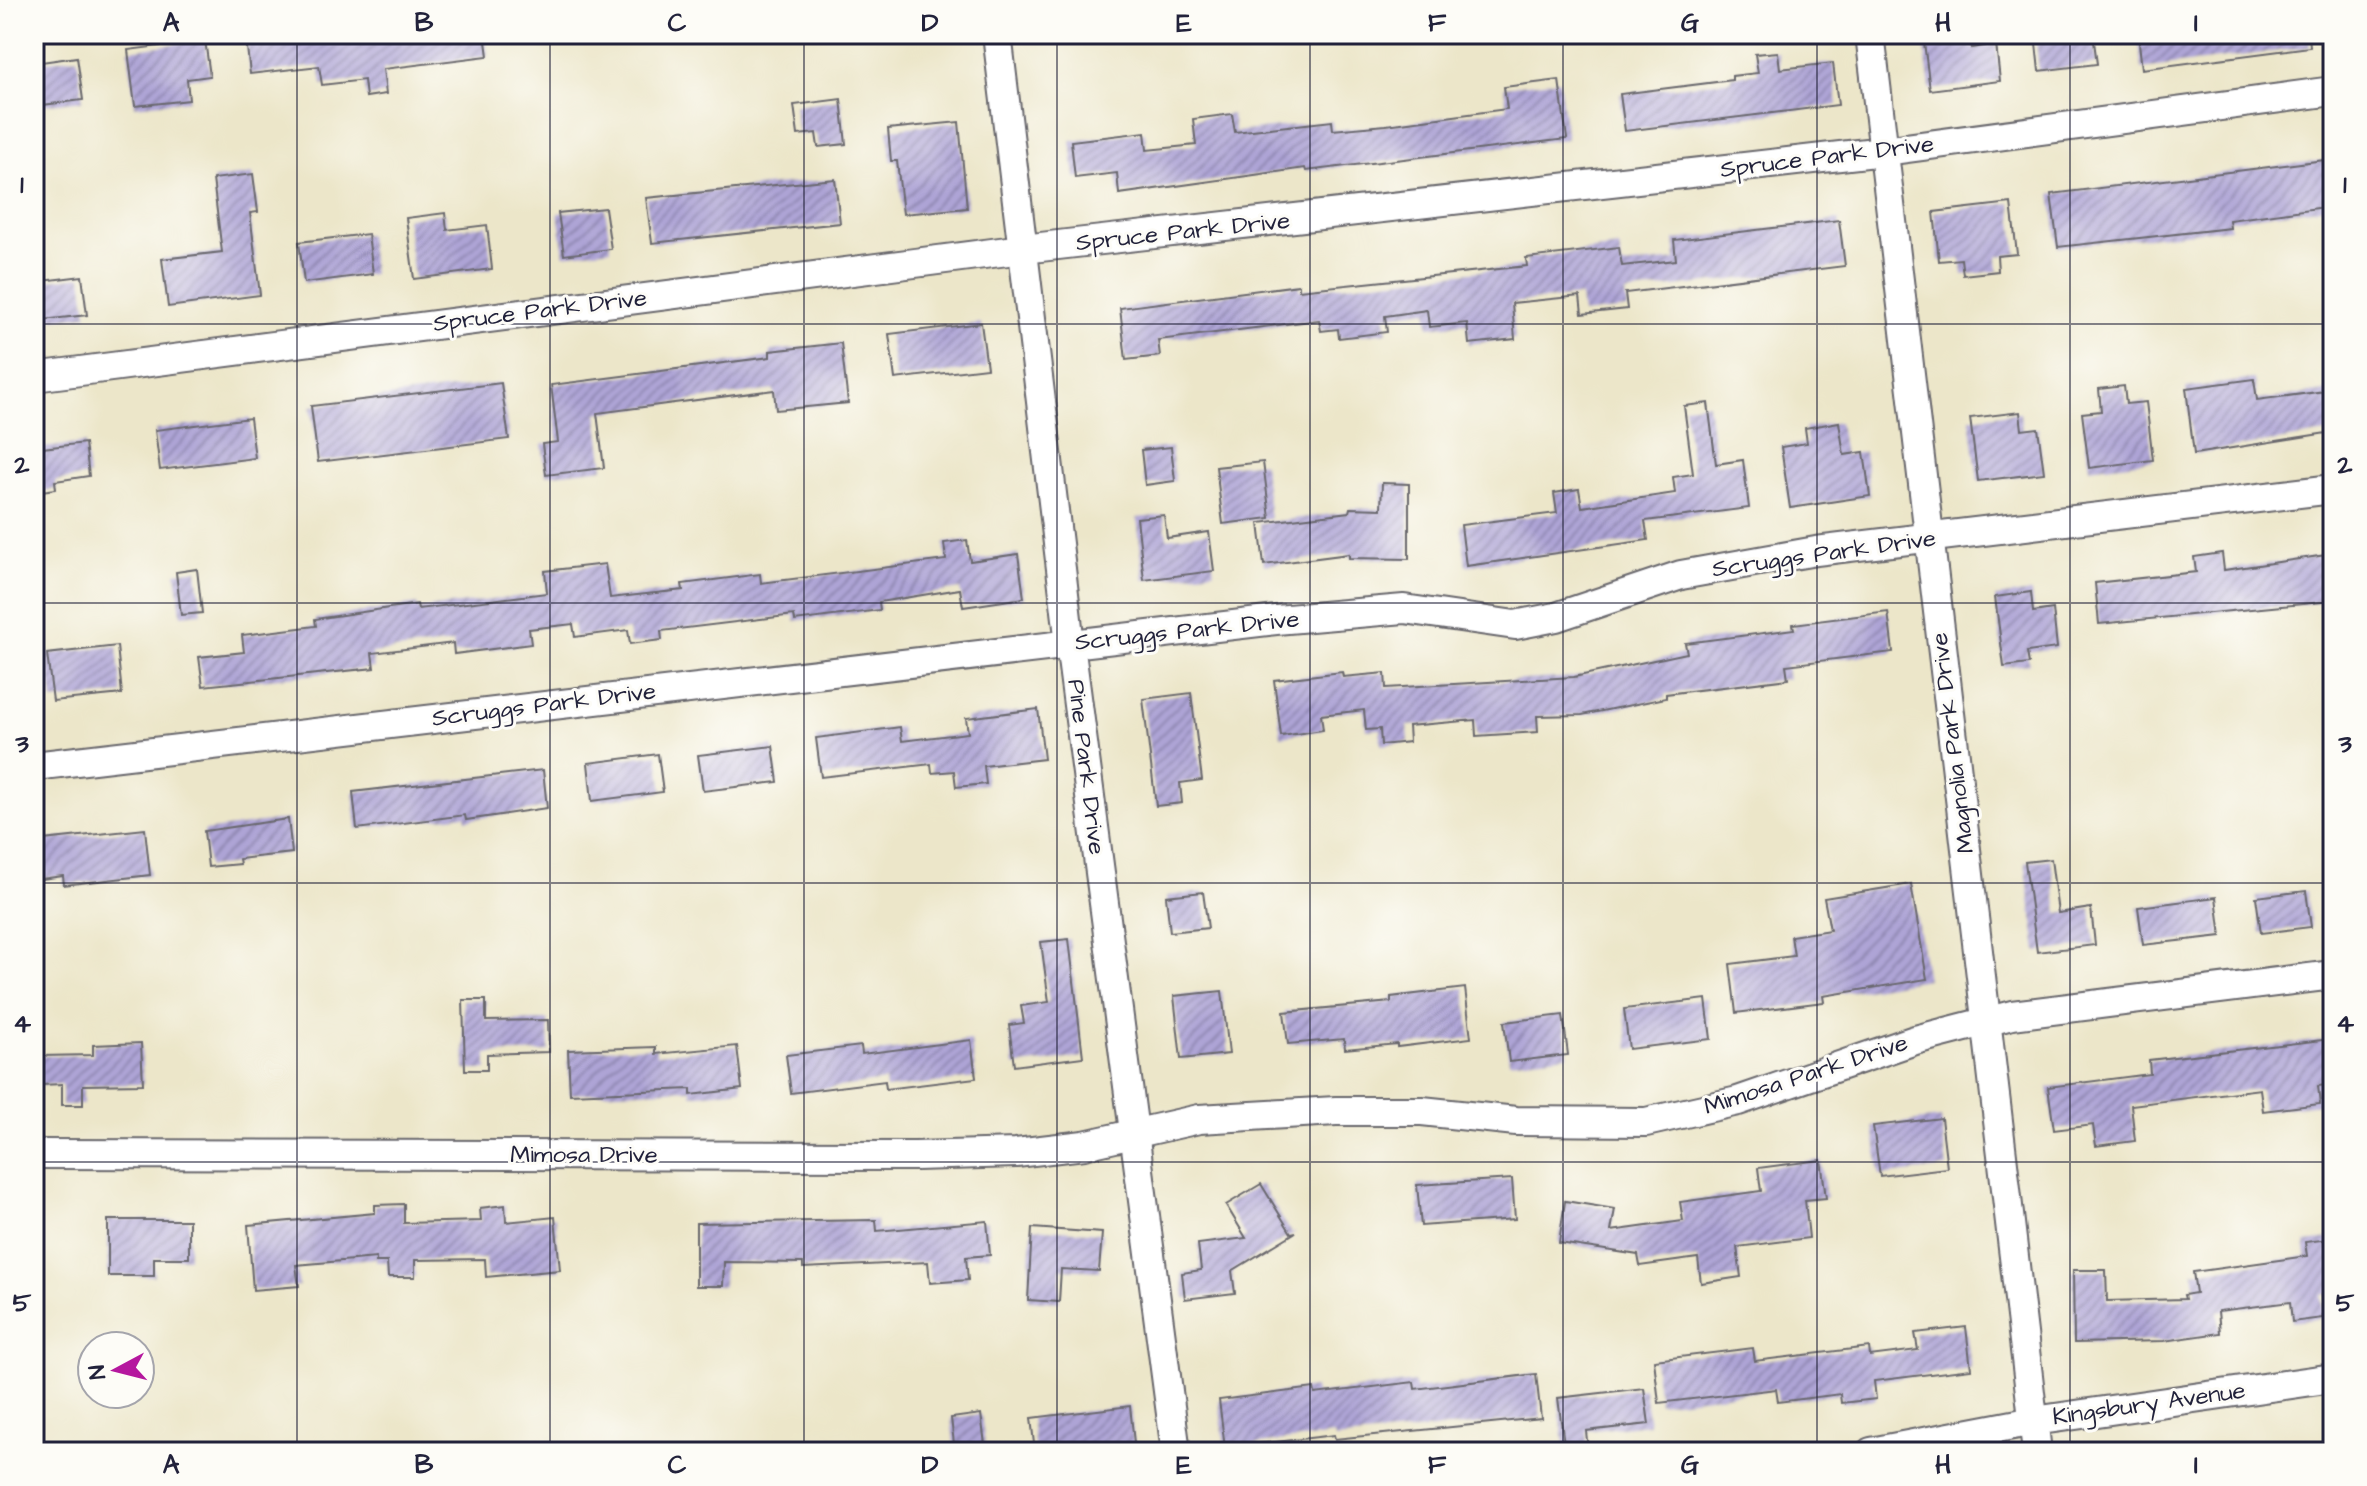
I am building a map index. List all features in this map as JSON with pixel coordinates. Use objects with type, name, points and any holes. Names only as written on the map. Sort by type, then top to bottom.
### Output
[{"type":"street","name":"Pine Park Drive","points":[[997,34],[1070,644],[1176,1452]]},
{"type":"street","name":"Magnolia Park Drive","points":[[1870,34],[2037,1452]]},
{"type":"street","name":"Spruce Park Drive","points":[[34,377],[1023,249],[1884,151],[2333,91]]},
{"type":"street","name":"Scruggs Park Drive","points":[[34,766],[1070,644],[1404,609],[1515,625],[1556,617],[1681,575],[1816,551],[2333,489]]},
{"type":"street","name":"Mimosa Park Drive","points":[[1132,1134],[1199,1119],[1336,1111],[1422,1111],[1516,1121],[1646,1122],[1738,1101],[1915,1040],[2012,1015],[2333,975]]},
{"type":"street","name":"Mimosa Drive","points":[[34,1154],[915,1156],[1016,1153],[1132,1134]]},
{"type":"street","name":"Kingsbury Avenue","points":[[1871,1452],[2034,1421],[2333,1378]]},
{"type":"building","points":[[282,34],[398,34],[399,37],[485,34],[488,56],[383,69],[386,94],[366,97],[364,80],[322,85],[319,66],[250,74],[246,38]]},
{"type":"building","points":[[1923,34],[1969,34],[1971,48],[1996,44],[2000,81],[1930,90]]},
{"type":"building","points":[[2035,34],[2093,34],[2097,64],[2039,71]]},
{"type":"building","points":[[2138,34],[2309,34],[2310,47],[2142,69]]},
{"type":"building","points":[[205,40],[210,76],[187,79],[189,100],[135,106],[128,50]]},
{"type":"building","points":[[1778,52],[1780,69],[1833,63],[1838,105],[1625,131],[1620,94],[1732,80],[1732,76],[1758,73],[1755,54]]},
{"type":"building","points":[[77,57],[83,100],[34,106],[34,63]]},
{"type":"building","points":[[1559,80],[1567,139],[1306,171],[1305,168],[1119,194],[1117,173],[1075,178],[1071,141],[1145,132],[1147,150],[1196,145],[1193,119],[1232,114],[1235,132],[1332,121],[1333,130],[1386,125],[1507,109],[1504,87]]},
{"type":"building","points":[[841,99],[846,144],[818,147],[816,133],[798,135],[794,105]]},
{"type":"building","points":[[959,122],[967,208],[903,214],[897,161],[891,161],[888,129]]},
{"type":"building","points":[[2333,159],[2333,206],[2229,220],[2230,228],[2058,247],[2051,194]]},
{"type":"building","points":[[253,174],[258,212],[250,213],[260,295],[168,307],[162,259],[222,252],[213,179]]},
{"type":"building","points":[[835,179],[840,223],[652,243],[646,198]]},
{"type":"building","points":[[2011,203],[2017,254],[1997,256],[1998,271],[1963,275],[1961,259],[1939,261],[1934,212]]},
{"type":"building","points":[[605,208],[611,249],[564,255],[558,213]]},
{"type":"building","points":[[445,213],[447,230],[487,225],[492,269],[414,279],[406,218]]},
{"type":"building","points":[[1839,220],[1845,266],[1625,293],[1627,309],[1582,314],[1580,296],[1512,303],[1515,339],[1469,344],[1467,323],[1429,327],[1427,310],[1385,316],[1387,332],[1339,338],[1338,329],[1321,331],[1319,320],[1158,340],[1160,356],[1126,360],[1120,308],[1299,285],[1299,290],[1527,266],[1526,258],[1619,247],[1622,266],[1676,260],[1674,240]]},
{"type":"building","points":[[368,234],[373,274],[304,283],[299,242]]},
{"type":"building","points":[[82,276],[87,315],[34,321],[34,282]]},
{"type":"building","points":[[981,323],[987,368],[895,379],[889,334]]},
{"type":"building","points":[[841,343],[848,403],[776,410],[774,390],[597,413],[604,468],[546,475],[542,444],[558,442],[551,385],[770,357],[770,351]]},
{"type":"building","points":[[2254,379],[2257,400],[2333,390],[2333,432],[2194,454],[2186,388]]},
{"type":"building","points":[[501,383],[509,439],[318,462],[311,406]]},
{"type":"building","points":[[2124,386],[2126,404],[2146,402],[2153,460],[2089,468],[2082,413],[2101,411],[2099,389]]},
{"type":"building","points":[[1708,403],[1716,464],[1743,460],[1749,508],[1645,521],[1648,540],[1466,566],[1461,525],[1557,513],[1554,493],[1579,489],[1582,507],[1675,493],[1673,477],[1693,474],[1684,406]]},
{"type":"building","points":[[2020,412],[2022,430],[2038,428],[2044,473],[1978,481],[1970,418]]},
{"type":"building","points":[[250,418],[255,458],[160,470],[155,430]]},
{"type":"building","points":[[1839,422],[1844,455],[1864,452],[1870,496],[1790,508],[1781,447],[1807,443],[1805,428]]},
{"type":"building","points":[[85,443],[89,476],[55,481],[56,489],[34,492],[34,449]]},
{"type":"building","points":[[1171,447],[1175,481],[1145,485],[1141,450]]},
{"type":"building","points":[[1263,462],[1270,518],[1223,524],[1216,467]]},
{"type":"building","points":[[1382,483],[1409,484],[1409,559],[1349,558],[1349,554],[1264,565],[1259,523],[1349,512],[1350,508],[1381,509]]},
{"type":"building","points":[[1164,515],[1167,538],[1209,532],[1214,571],[1144,580],[1137,518]]},
{"type":"building","points":[[967,540],[970,561],[1018,554],[1024,598],[963,607],[960,589],[879,602],[880,610],[795,621],[794,615],[661,631],[662,640],[630,644],[628,630],[575,637],[573,624],[529,629],[531,644],[454,654],[453,643],[372,653],[374,668],[203,686],[199,657],[244,652],[242,635],[316,626],[315,619],[417,604],[418,609],[547,593],[545,571],[605,564],[610,598],[683,590],[682,584],[760,574],[761,583],[946,560],[944,543]]},
{"type":"building","points":[[2222,553],[2224,570],[2333,554],[2333,601],[2099,624],[2095,583],[2196,572],[2194,557]]},
{"type":"building","points":[[197,569],[202,613],[181,615],[176,572]]},
{"type":"building","points":[[2031,592],[2033,612],[2053,609],[2057,648],[2027,652],[2029,664],[2004,667],[1995,597]]},
{"type":"building","points":[[1888,612],[1893,652],[1786,665],[1788,679],[1666,694],[1666,698],[1582,715],[1537,716],[1538,732],[1476,736],[1475,720],[1408,726],[1409,742],[1381,745],[1380,729],[1366,730],[1364,710],[1321,715],[1323,730],[1281,736],[1274,680],[1342,672],[1343,677],[1385,673],[1386,688],[1574,677],[1687,653],[1685,643],[1794,629],[1793,624]]},
{"type":"building","points":[[117,646],[122,694],[53,701],[47,654]]},
{"type":"building","points":[[1191,693],[1202,780],[1180,783],[1182,803],[1156,806],[1143,699]]},
{"type":"building","points":[[1038,709],[1044,759],[984,766],[986,784],[956,787],[954,771],[932,773],[931,764],[821,777],[816,738],[900,727],[902,741],[968,733],[966,718]]},
{"type":"building","points":[[773,746],[778,782],[703,791],[698,755]]},
{"type":"building","points":[[658,754],[663,792],[592,801],[588,763]]},
{"type":"building","points":[[543,770],[547,808],[466,820],[465,815],[357,829],[353,792]]},
{"type":"building","points":[[288,819],[292,853],[239,859],[240,864],[208,867],[204,831]]},
{"type":"building","points":[[145,829],[150,875],[64,885],[63,876],[34,880],[34,841]]},
{"type":"building","points":[[2051,859],[2058,913],[2091,908],[2095,945],[2037,952],[2025,862]]},
{"type":"building","points":[[1911,884],[1927,979],[1823,996],[1824,1002],[1736,1013],[1730,964],[1794,956],[1791,936],[1830,930],[1824,898]]},
{"type":"building","points":[[2306,891],[2311,927],[2261,933],[2256,897]]},
{"type":"building","points":[[1203,892],[1208,928],[1170,932],[1166,896]]},
{"type":"building","points":[[2216,897],[2221,936],[2143,945],[2138,907]]},
{"type":"building","points":[[1069,939],[1083,1057],[1014,1066],[1009,1025],[1024,1023],[1021,1006],[1049,1002],[1041,942]]},
{"type":"building","points":[[1465,988],[1471,1038],[1397,1047],[1397,1044],[1345,1049],[1344,1039],[1288,1044],[1284,1012],[1391,1002],[1391,997]]},
{"type":"building","points":[[1222,991],[1229,1054],[1181,1059],[1174,996]]},
{"type":"building","points":[[1706,999],[1711,1039],[1629,1049],[1624,1009]]},
{"type":"building","points":[[463,1000],[486,1000],[486,1021],[548,1020],[549,1052],[487,1054],[487,1070],[465,1070]]},
{"type":"building","points":[[1563,1015],[1568,1055],[1509,1062],[1504,1022]]},
{"type":"building","points":[[2331,1039],[2333,1084],[2318,1086],[2320,1104],[2263,1111],[2260,1089],[2131,1105],[2135,1141],[2096,1146],[2093,1125],[2054,1130],[2048,1087],[2150,1074],[2149,1060]]},
{"type":"building","points":[[971,1040],[976,1078],[886,1089],[885,1081],[791,1093],[786,1055],[861,1046],[862,1054]]},
{"type":"building","points":[[141,1043],[143,1084],[83,1085],[83,1105],[62,1105],[62,1084],[41,1085],[40,1056],[93,1055],[93,1045]]},
{"type":"building","points":[[737,1046],[742,1089],[691,1095],[691,1089],[570,1094],[568,1050],[656,1047],[656,1054]]},
{"type":"building","points":[[1941,1118],[1947,1168],[1880,1176],[1873,1126]]},
{"type":"building","points":[[1821,1160],[1826,1198],[1805,1200],[1809,1238],[1737,1247],[1741,1277],[1701,1283],[1698,1258],[1640,1266],[1638,1255],[1559,1243],[1565,1201],[1615,1209],[1611,1231],[1683,1221],[1680,1202],[1761,1191],[1758,1168]]},
{"type":"building","points":[[1512,1179],[1515,1219],[1421,1226],[1417,1185]]},
{"type":"building","points":[[1261,1184],[1291,1233],[1296,1232],[1232,1271],[1235,1293],[1185,1299],[1182,1273],[1201,1270],[1198,1244],[1246,1238],[1226,1205]]},
{"type":"building","points":[[404,1204],[404,1223],[481,1221],[480,1208],[505,1205],[506,1222],[555,1217],[560,1270],[486,1277],[485,1259],[415,1260],[415,1277],[388,1277],[387,1262],[376,1262],[376,1258],[296,1265],[299,1286],[253,1290],[248,1225],[375,1213],[375,1205]]},
{"type":"building","points":[[108,1220],[189,1220],[189,1258],[154,1258],[154,1276],[108,1276]]},
{"type":"building","points":[[876,1220],[877,1231],[987,1221],[990,1255],[966,1257],[968,1280],[930,1283],[928,1262],[803,1268],[803,1263],[724,1262],[723,1286],[696,1286],[696,1223]]},
{"type":"building","points":[[1032,1228],[1102,1233],[1099,1271],[1061,1269],[1059,1302],[1028,1300]]},
{"type":"building","points":[[2329,1239],[2333,1293],[2321,1295],[2323,1318],[2292,1322],[2290,1302],[2218,1311],[2220,1333],[2164,1341],[2074,1343],[2073,1270],[2106,1270],[2107,1301],[2185,1299],[2184,1295],[2196,1293],[2193,1272],[2307,1256],[2305,1242]]},
{"type":"building","points":[[1966,1327],[1971,1369],[1874,1381],[1876,1399],[1841,1403],[1840,1394],[1778,1402],[1776,1389],[1659,1403],[1654,1360],[1753,1348],[1755,1361],[1869,1347],[1870,1356],[1918,1350],[1915,1333]]},
{"type":"building","points":[[1536,1374],[1541,1418],[1335,1439],[1334,1435],[1225,1448],[1219,1400],[1314,1388],[1315,1394],[1414,1382],[1415,1389]]},
{"type":"building","points":[[1644,1388],[1649,1424],[1586,1431],[1588,1450],[1565,1452],[1558,1398]]},
{"type":"building","points":[[1130,1406],[1135,1452],[1035,1452],[1031,1418]]},
{"type":"building","points":[[981,1414],[986,1452],[955,1452],[951,1418]]}]
